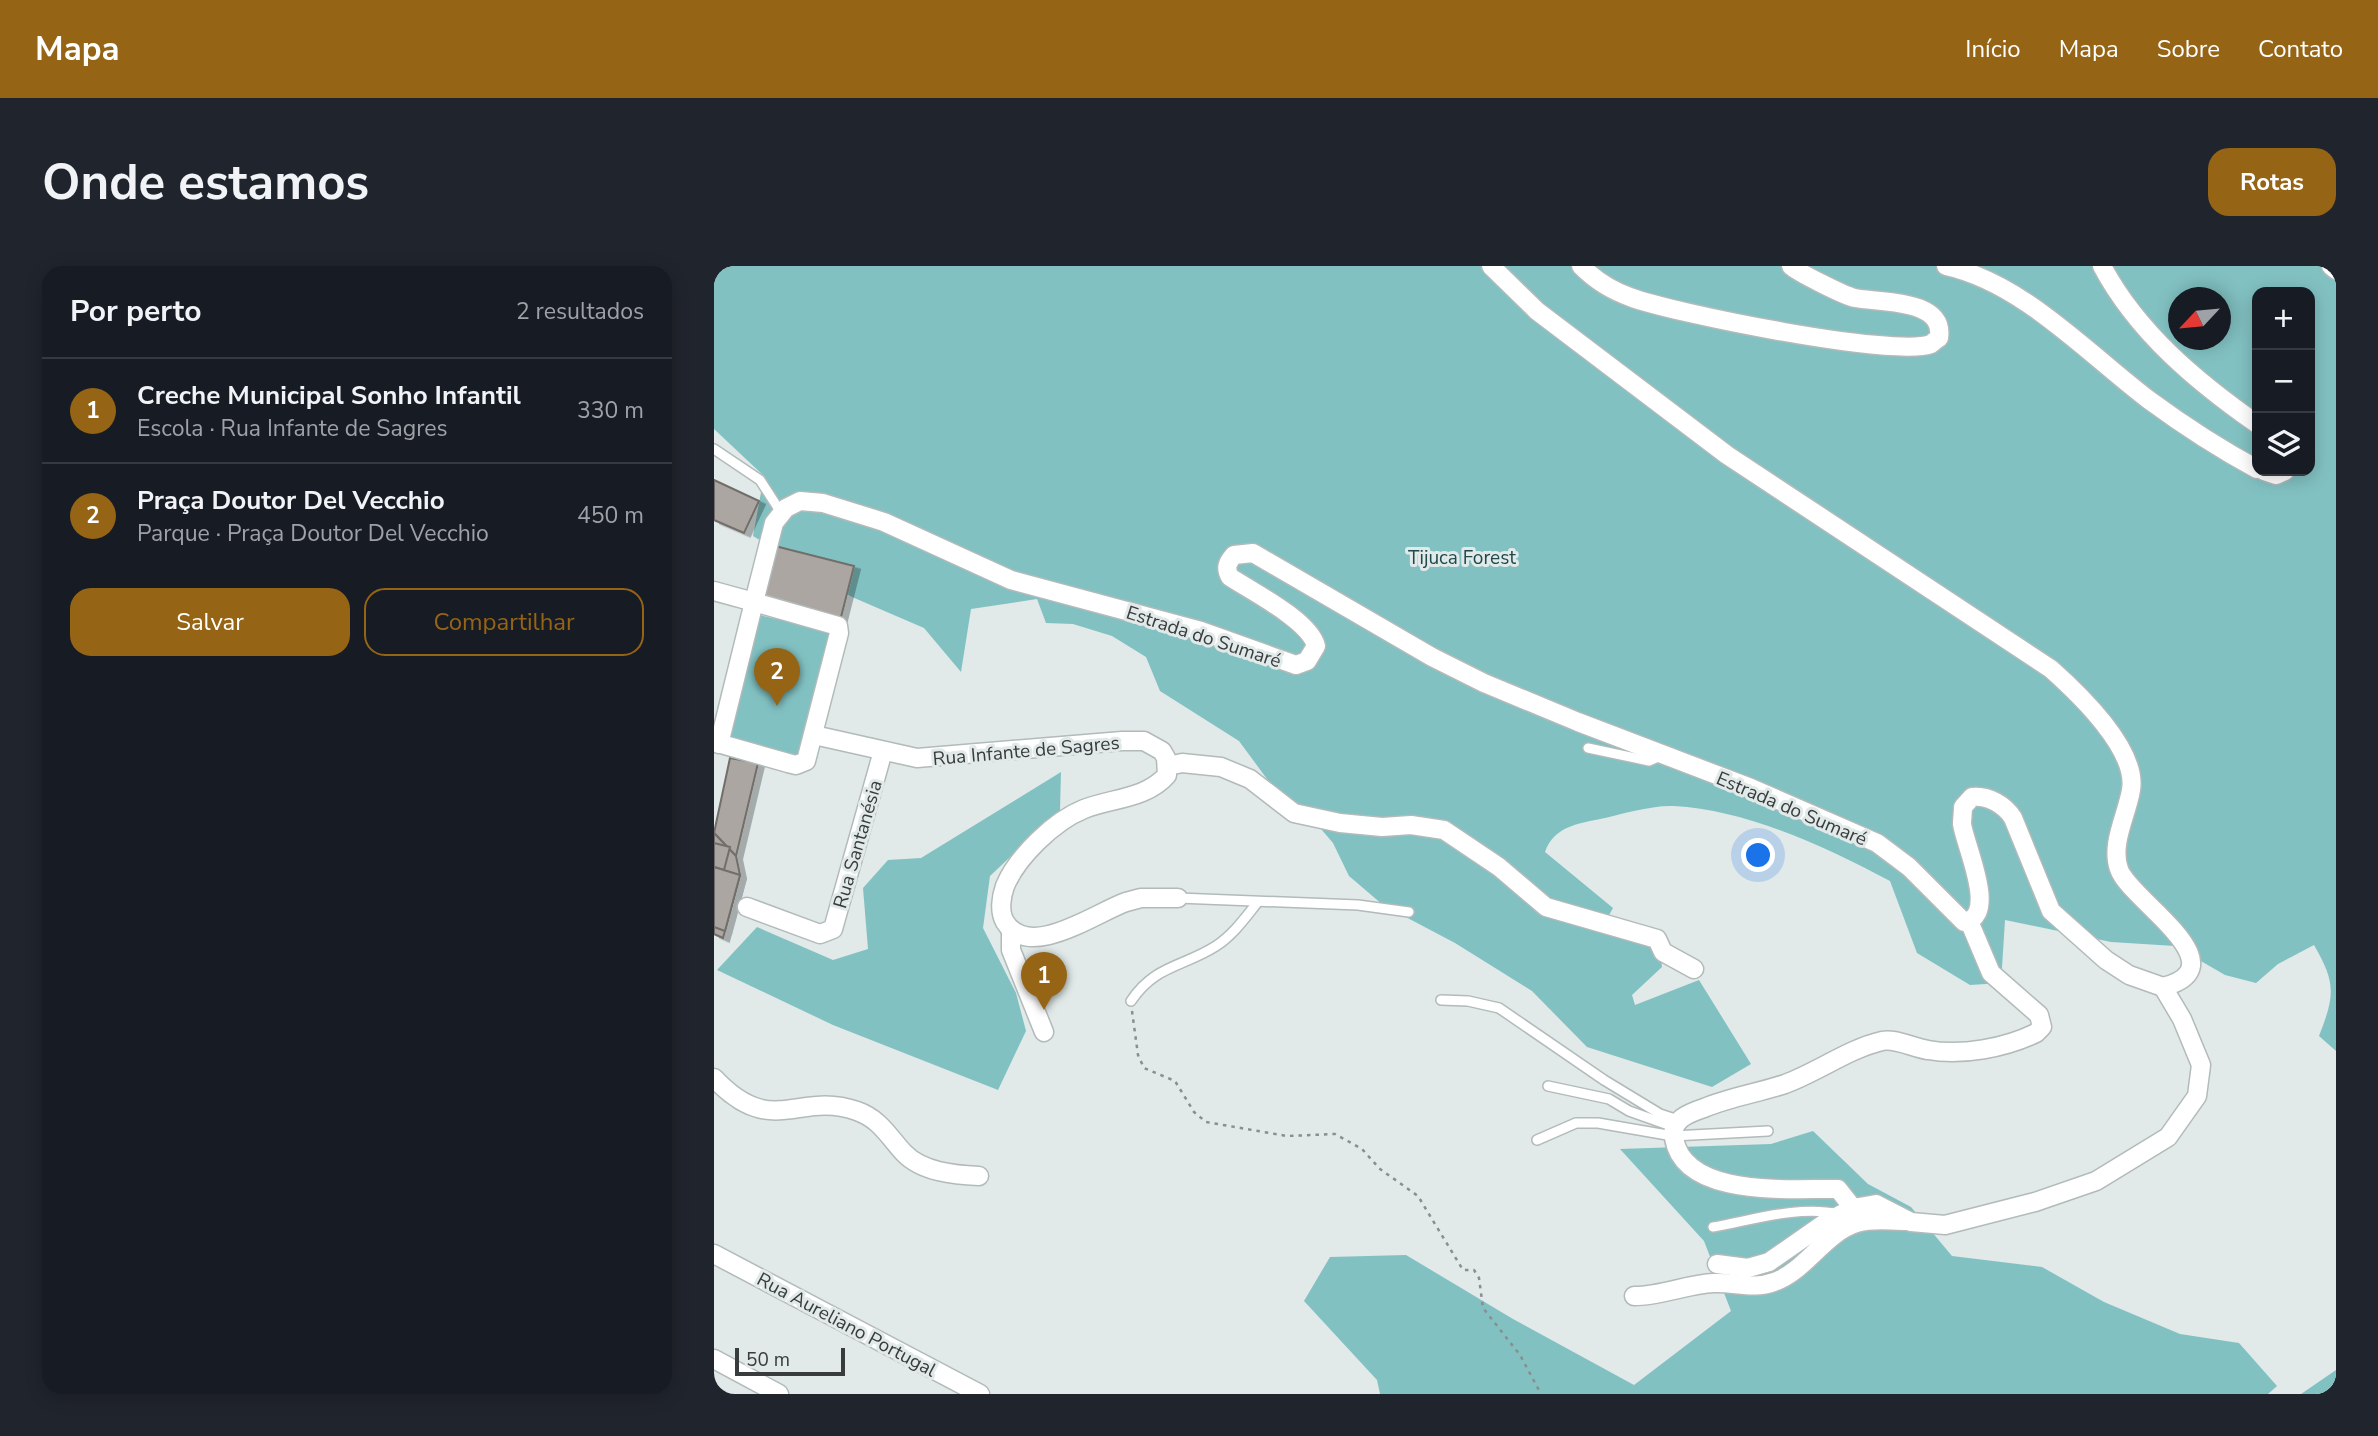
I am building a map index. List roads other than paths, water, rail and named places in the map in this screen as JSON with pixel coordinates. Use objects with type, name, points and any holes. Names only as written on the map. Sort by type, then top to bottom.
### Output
[{"type":"street","points":[[1491,266],[1537,311],[1727,455],[2051,669],[2081,696],[2124,755],[2132,775],[2132,789],[2117,848],[2118,868],[2127,885],[2177,932],[2187,947],[2190,970],[2184,979],[2163,987]]},
{"type":"street","points":[[1581,266],[1600,284],[1631,298],[1735,323],[1884,346],[1931,344],[1939,338],[1940,327],[1936,319],[1919,309],[1893,300],[1853,298],[1791,266]]},
{"type":"street","points":[[1946,266],[1984,276],[2011,292],[2151,402],[2252,466]]},
{"type":"street","points":[[2102,266],[2115,292],[2180,364],[2252,420]]},
{"type":"street","points":[[2331,266],[2336,270]]},
{"type":"street","name":"Estrada do Sumaré","points":[[782,514],[786,508],[800,501],[823,503],[884,522],[1041,590],[1201,631],[1296,665],[1307,661],[1316,646],[1314,638],[1303,626],[1230,577],[1227,571],[1228,561],[1234,555],[1253,553],[1432,657],[1508,692],[1752,788],[1877,844],[1909,867],[1959,919],[1969,921]]},
{"type":"street","points":[[714,591],[754,602],[838,627],[806,761],[796,765],[716,743],[754,602],[774,523],[782,514]]},
{"type":"street","name":"Rua Infante de Sagres","points":[[814,735],[916,758],[939,758],[1007,748],[1137,741],[1162,751],[1168,766]]},
{"type":"street","name":"Rua Santanésia","points":[[747,907],[820,934],[833,929],[883,751]]},
{"type":"street","points":[[1178,898],[1141,898],[1126,902],[1038,939],[1021,936],[1011,930],[1003,920],[1003,891],[1010,875],[1055,828],[1081,810],[1145,792],[1160,783],[1167,775],[1168,766],[1182,763],[1221,767],[1250,779],[1294,813],[1340,823],[1382,827],[1411,825],[1444,830],[1499,867],[1546,907],[1657,939],[1663,952],[1694,969]]},
{"type":"street","points":[[1634,1296],[1716,1283],[1740,1286],[1773,1282],[1811,1258],[1854,1224],[1871,1220],[1945,1225],[2035,1202],[2096,1181],[2168,1137],[2197,1096],[2201,1065],[2182,1019],[2163,987],[2129,975],[2106,960],[2051,911],[2013,818],[2007,809],[1977,796],[1966,801],[1963,807],[1962,824],[1981,896],[1978,912],[1969,921],[1991,973],[2039,1015],[2042,1027],[2036,1033],[1958,1053],[1926,1050],[1884,1040],[1786,1083],[1719,1102],[1675,1128],[1677,1152],[1691,1168],[1712,1178],[1779,1190],[1838,1189],[1847,1211]]},
{"type":"street","points":[[1011,930],[1011,950],[1044,1032]]},
{"type":"street","points":[[714,1078],[738,1101],[759,1110],[844,1107],[860,1112],[878,1122],[905,1155],[930,1169],[979,1176]]},
{"type":"street","points":[[1717,1264],[1748,1268],[1769,1262],[1847,1211],[1875,1204],[1909,1221]]},
{"type":"street","name":"Rua Aureliano Portugal","points":[[714,1254],[980,1394]]},
{"type":"street","points":[[1748,1268],[1755,1282],[1773,1282]]},
{"type":"street","points":[[714,1359],[779,1394]]},
{"type":"lane","points":[[714,449],[760,480],[782,514]]},
{"type":"lane","points":[[1588,748],[1649,761],[1663,755]]},
{"type":"lane","points":[[1178,898],[1357,905],[1409,912]]},
{"type":"lane","points":[[1131,1001],[1142,985],[1161,970],[1224,941],[1257,903]]},
{"type":"lane","points":[[1441,1000],[1468,1001],[1499,1008],[1604,1080],[1660,1114],[1675,1128]]},
{"type":"lane","points":[[1548,1086],[1609,1099],[1629,1111],[1675,1128]]},
{"type":"lane","points":[[1536,1140],[1576,1123],[1768,1131]]},
{"type":"lane","points":[[1713,1227],[1801,1212],[1847,1211]]},
{"type":"place","name":"Praça Doutor Del Vecchio","points":[[777,706]]},
{"type":"place","name":"Creche Municipal Sonho Infantil","points":[[1044,1010]]},
{"type":"park label","name":"Tijuca Forest","points":[[1462,557]]}]
